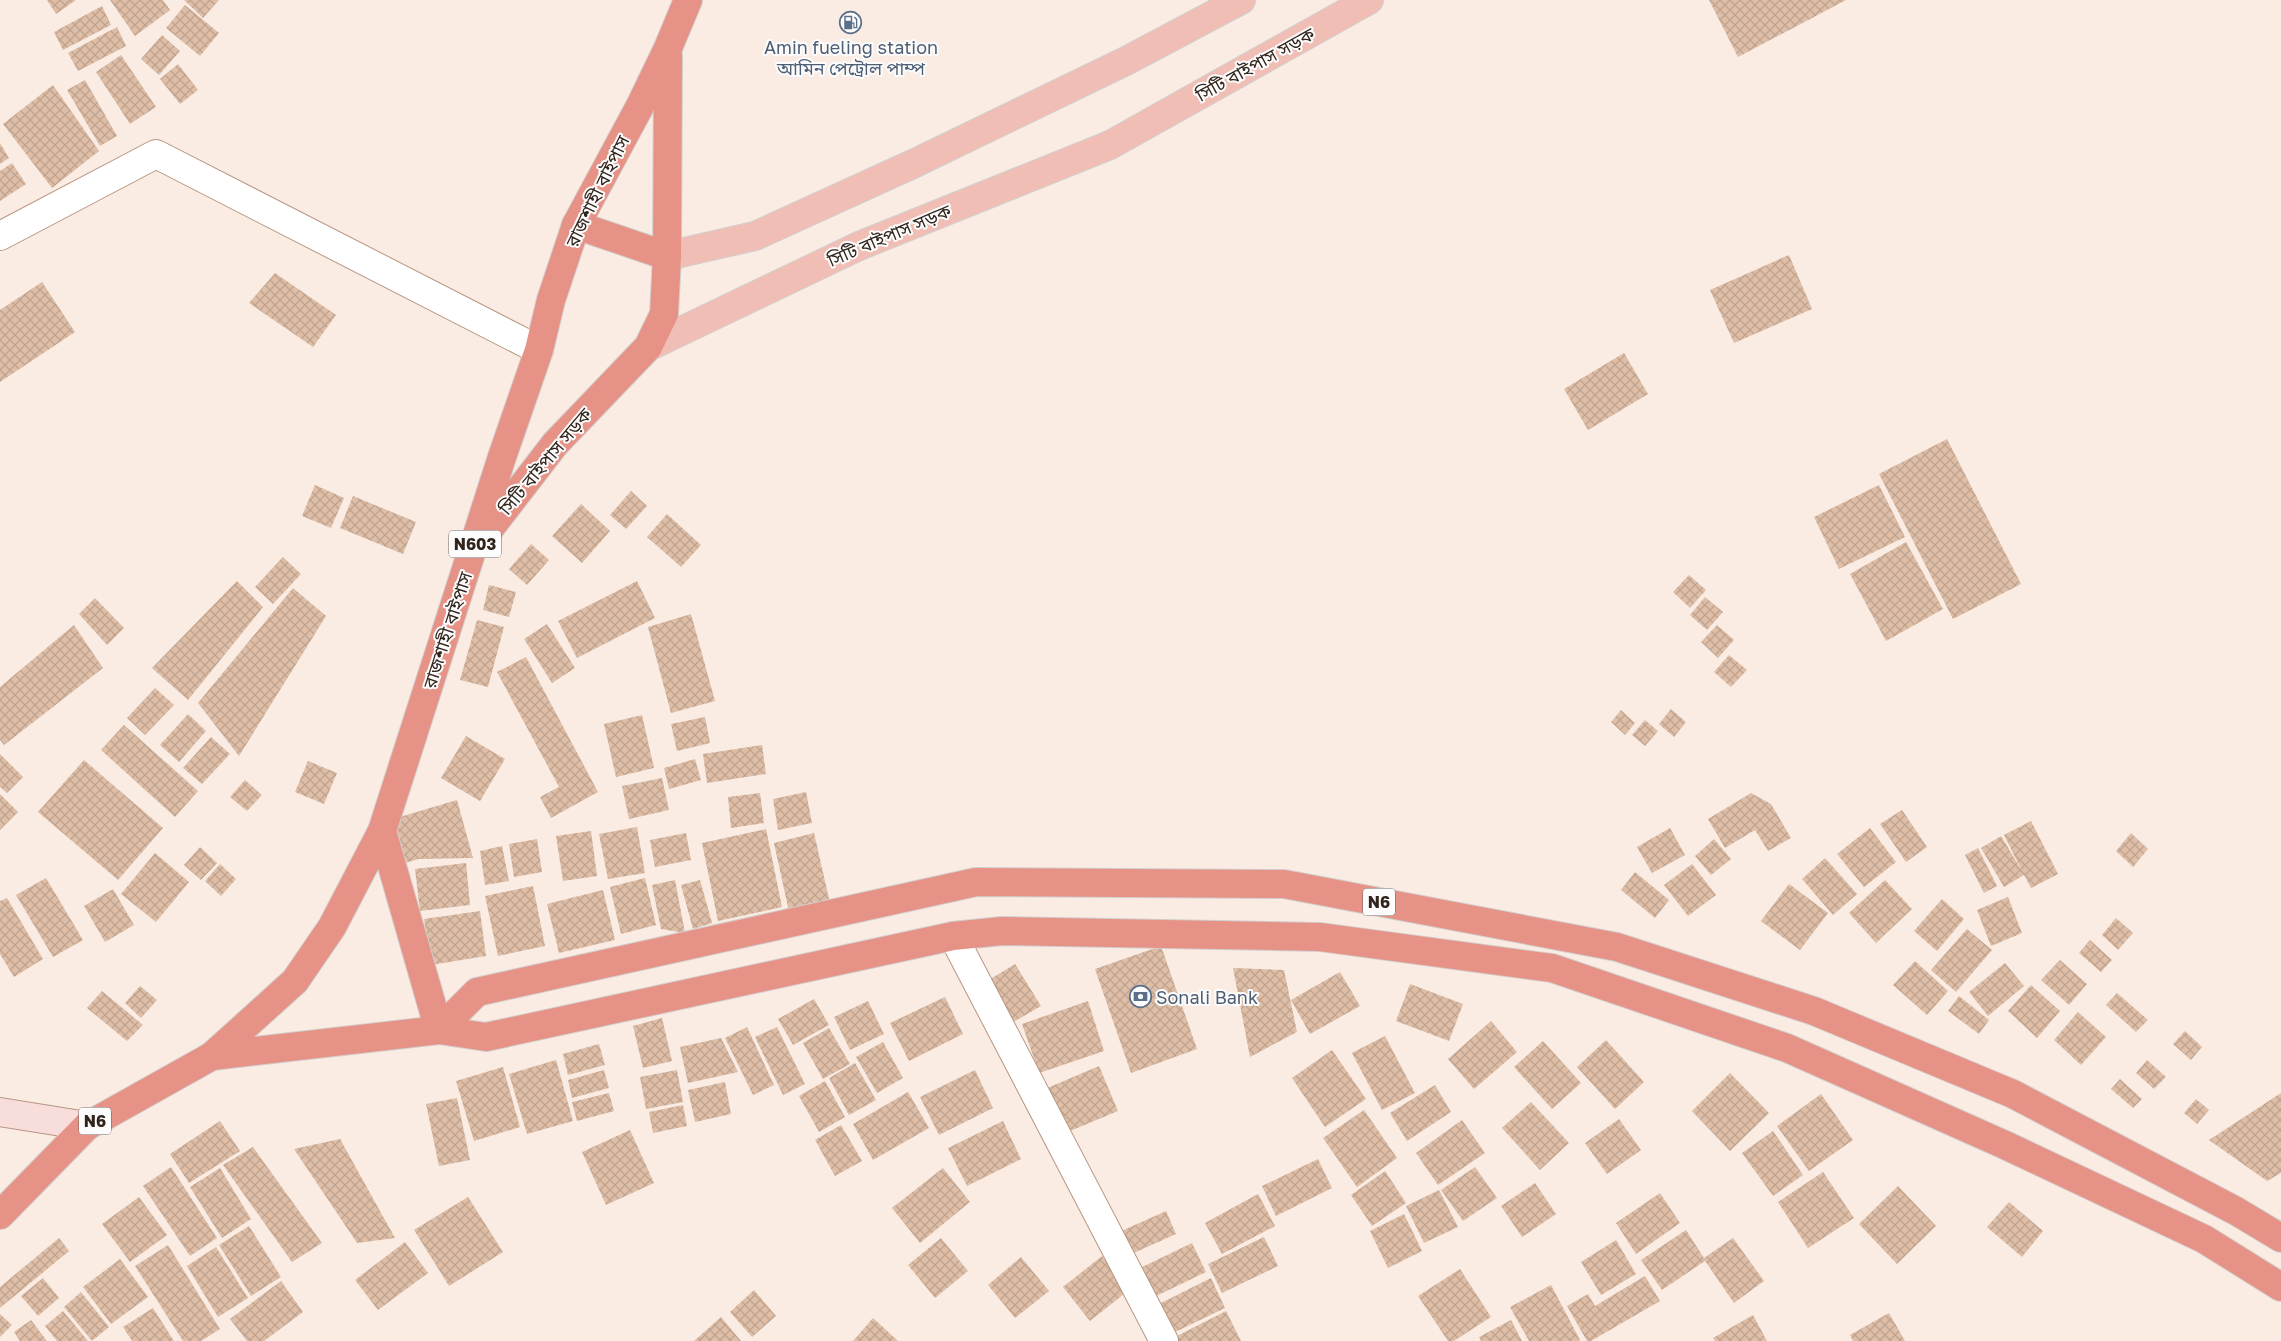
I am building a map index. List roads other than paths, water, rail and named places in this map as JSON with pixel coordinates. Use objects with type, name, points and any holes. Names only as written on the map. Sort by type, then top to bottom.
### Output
[{"type":"highway","name":"রাজশাহী বাইপাস","points":[[212,1056],[295,981],[332,927],[382,830],[539,350],[551,300],[576,225],[640,106],[668,48],[688,0]]},
{"type":"highway","points":[[648,347],[664,314],[668,256],[668,48]]},
{"type":"highway","points":[[576,225],[668,256]]},
{"type":"highway","name":"সিটি বাইপাস সড়ক","points":[[473,551],[554,444],[648,347]]},
{"type":"highway","points":[[382,830],[439,1030]]},
{"type":"highway","name":"N6","points":[[439,1030],[477,992],[976,882],[1284,884],[1616,947],[1814,1012],[2012,1094],[2236,1211],[2281,1238]]},
{"type":"highway","name":"N6","points":[[0,1215],[87,1126],[212,1056],[439,1030],[486,1037],[953,936],[1002,931],[1320,937],[1552,968],[1786,1048],[2005,1145],[2195,1234],[2281,1287]]},
{"type":"main road","points":[[668,256],[755,236],[915,163],[1126,62],[1241,0]]},
{"type":"main road","name":"সিটি বাইপাস সড়ক","points":[[648,347],[859,246],[1110,145],[1369,0]]},
{"type":"street","points":[[0,236],[156,154],[539,350]]},
{"type":"street","points":[[953,936],[1164,1341]]},
{"type":"street","points":[[0,1112],[87,1126]]},
{"type":"place","name":"Amin fueling station আমিন পেট্রোল পাম্প","points":[[851,22]]},
{"type":"place","name":"Sonali Bank","points":[[1140,997]]}]
